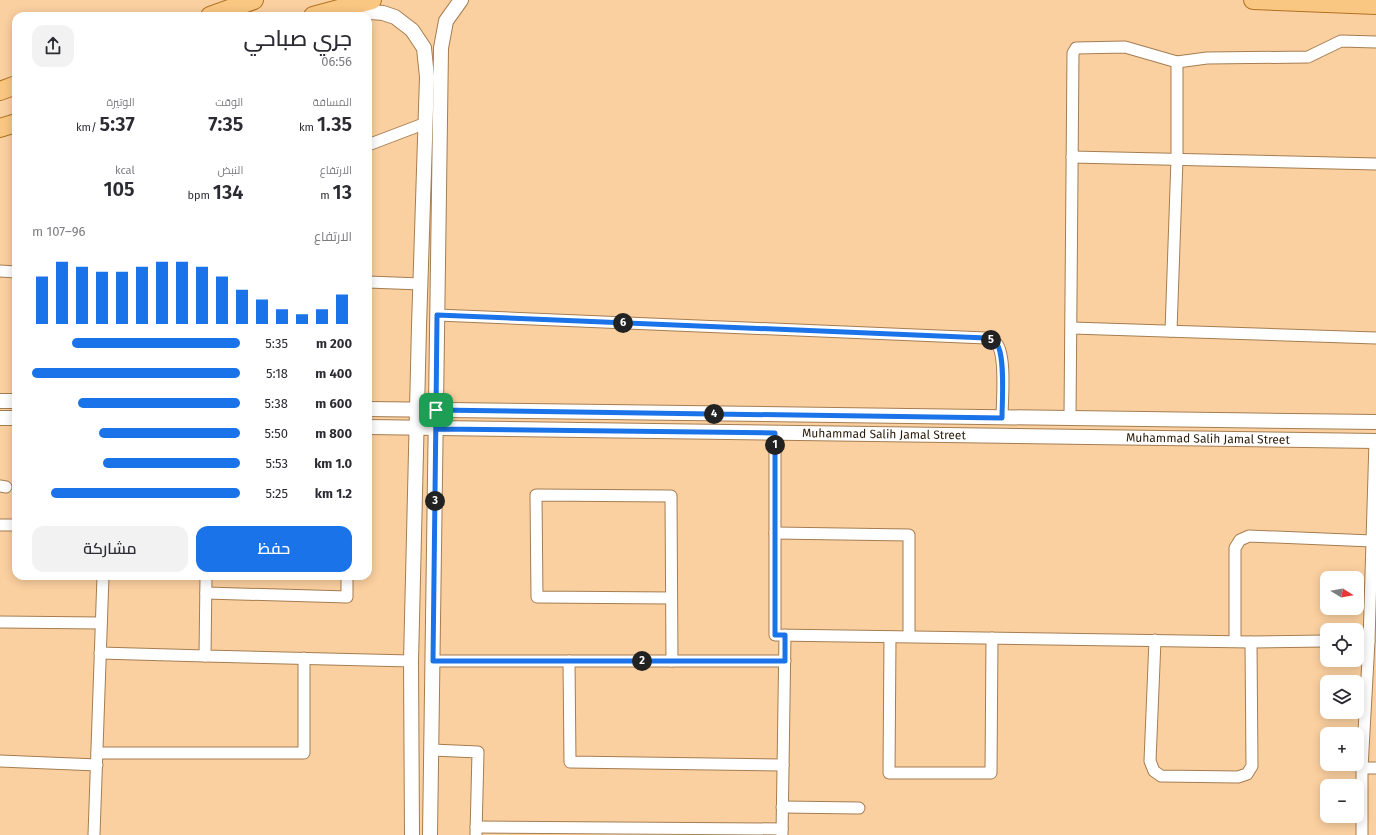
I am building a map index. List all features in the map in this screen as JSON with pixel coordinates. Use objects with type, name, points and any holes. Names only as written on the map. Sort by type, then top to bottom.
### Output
[{"type":"main road","points":[[221,12],[254,0]]},
{"type":"main road","points":[[326,12],[372,0]]},
{"type":"main road","points":[[1253,0],[1376,5]]},
{"type":"main road","points":[[0,91],[12,86]]},
{"type":"main road","points":[[0,128],[12,124]]},
{"type":"street","points":[[430,835],[441,48],[446,21],[461,0]]},
{"type":"street","points":[[337,9],[372,12]]},
{"type":"street","points":[[372,12],[383,13],[395,17],[412,30],[424,48],[428,77],[420,284],[411,661],[412,835]]},
{"type":"street","points":[[1070,418],[1072,328],[1073,53],[1076,48],[1125,47],[1176,62],[1207,58],[1308,57],[1341,41],[1376,42]]},
{"type":"street","points":[[1171,331],[1177,159],[1176,62]]},
{"type":"street","points":[[372,143],[426,123]]},
{"type":"street","points":[[1072,157],[1376,164]]},
{"type":"street","points":[[0,271],[12,272]]},
{"type":"street","points":[[372,282],[420,284]]},
{"type":"street","points":[[437,315],[986,338],[995,342],[999,348],[1002,360],[1002,418]]},
{"type":"street","points":[[1072,328],[1376,338]]},
{"type":"street","points":[[0,401],[12,401]]},
{"type":"street","name":"Muhammad Salih Jamal Street","points":[[372,409],[1376,422]]},
{"type":"street","points":[[0,418],[12,418]]},
{"type":"street","name":"Muhammad Salih Jamal Street","points":[[372,427],[1375,441]]},
{"type":"street","points":[[775,433],[775,635],[1251,642],[1320,641]]},
{"type":"street","points":[[1364,748],[1372,670],[1369,641],[1375,441]]},
{"type":"street","points":[[671,598],[537,597],[536,495],[671,496],[672,661]]},
{"type":"street","points":[[0,524],[12,525]]},
{"type":"street","points":[[775,533],[909,535],[909,636]]},
{"type":"street","points":[[1235,641],[1235,548],[1240,540],[1249,536],[1372,541]]},
{"type":"street","points":[[94,835],[103,580]]},
{"type":"street","points":[[205,656],[206,580]]},
{"type":"street","points":[[206,593],[347,597],[347,580]]},
{"type":"street","points":[[0,622],[101,623]]},
{"type":"street","points":[[432,750],[478,752],[476,831],[782,832],[785,635]]},
{"type":"street","points":[[890,637],[889,773],[991,773],[992,638]]},
{"type":"street","points":[[1155,640],[1150,761],[1154,771],[1161,776],[1238,777],[1247,774],[1252,766],[1251,642]]},
{"type":"street","points":[[1364,641],[1369,641]]},
{"type":"street","points":[[100,653],[411,661]]},
{"type":"street","points":[[97,753],[304,753],[304,658]]},
{"type":"street","points":[[433,661],[785,661]]},
{"type":"street","points":[[569,661],[570,762],[783,765]]},
{"type":"street","points":[[0,761],[97,765]]},
{"type":"street","points":[[1364,768],[1376,768]]},
{"type":"street","points":[[1362,771],[1362,835]]},
{"type":"street","points":[[782,807],[859,808]]},
{"type":"route","points":[[436,410],[436,429],[775,433],[775,635],[785,635],[785,661],[433,661],[436,410],[1002,418],[1002,360],[999,348],[995,342],[986,338],[437,315],[436,410]]}]
